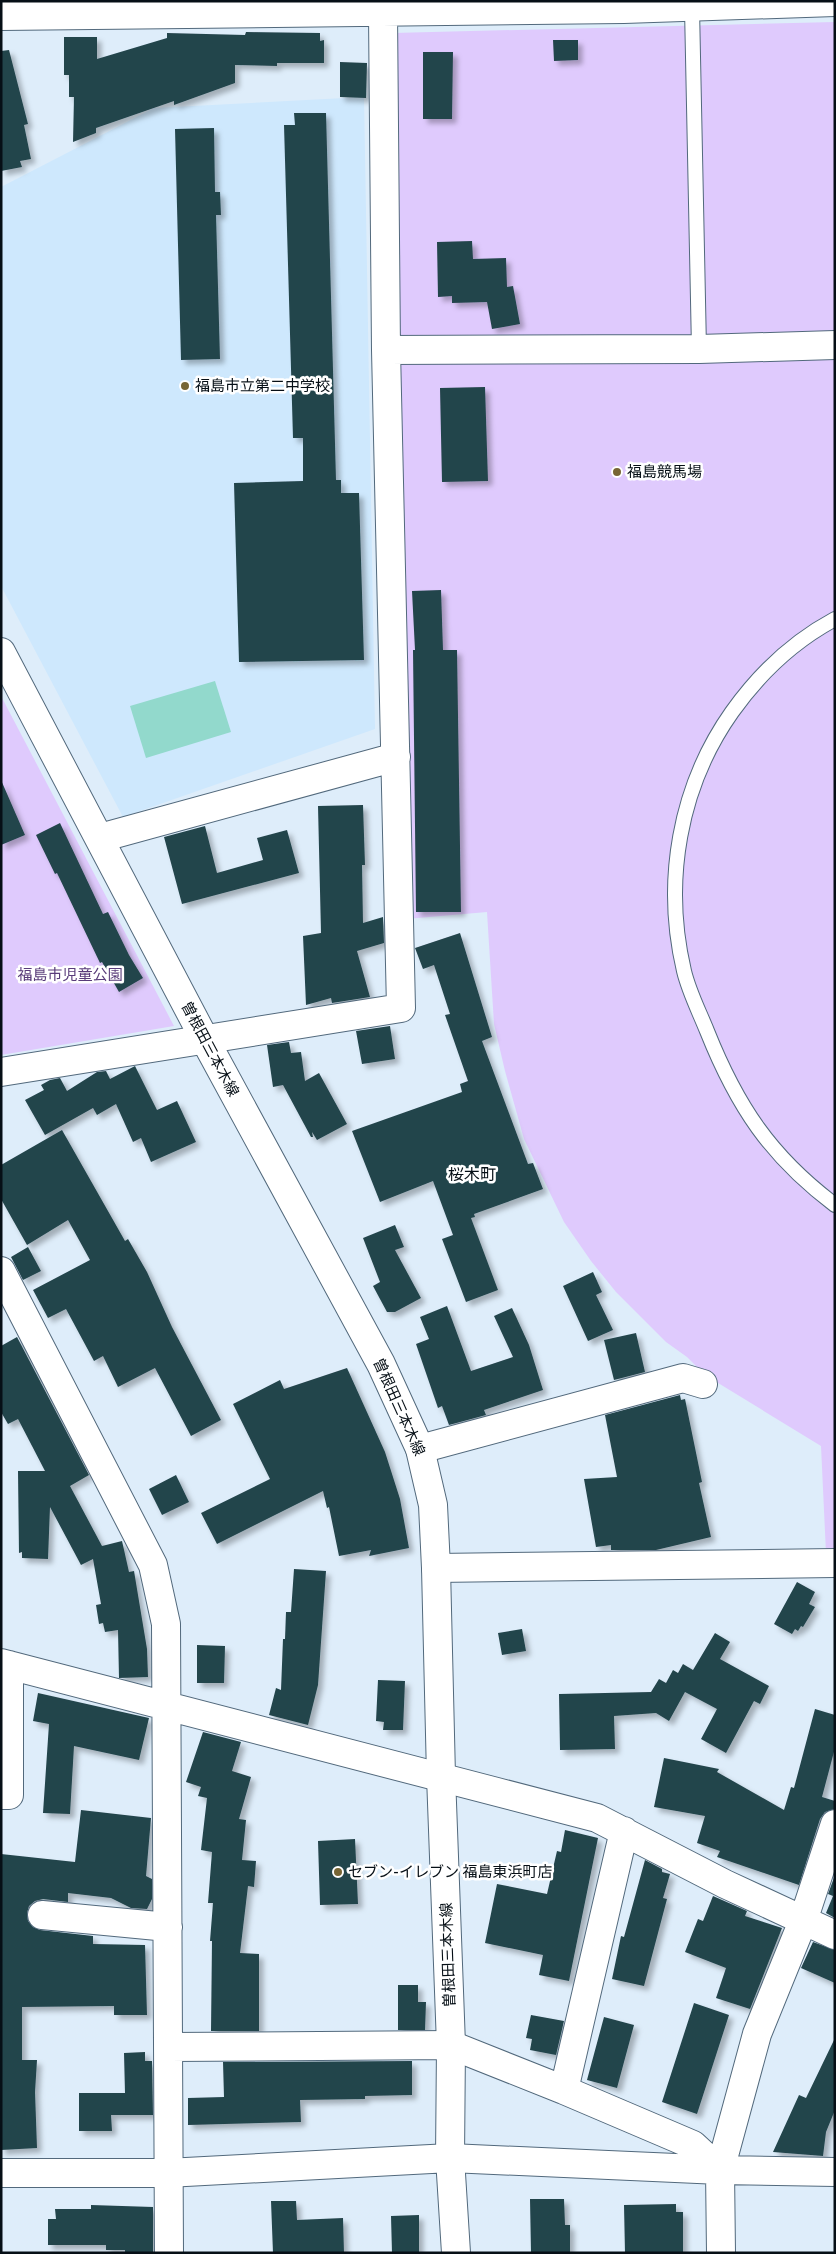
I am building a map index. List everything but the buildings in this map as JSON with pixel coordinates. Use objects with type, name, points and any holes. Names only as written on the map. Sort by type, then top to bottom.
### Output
[{"type":"street","points":[[1,16],[141,8],[383,13],[622,5],[692,8],[835,2]]},
{"type":"street","points":[[1,1072],[401,1008],[386,350],[383,13]]},
{"type":"street","points":[[386,350],[699,349],[835,345]]},
{"type":"street","name":"曽根田三本木線","points":[[1,652],[205,1040],[381,1364],[420,1450],[433,1505],[436,1568],[441,1776],[451,2046],[450,2158],[456,2253]]},
{"type":"street","points":[[100,838],[396,757]]},
{"type":"street","points":[[1,1271],[153,1565],[166,1624],[169,2046],[167,2173],[169,2253]]},
{"type":"street","points":[[420,1450],[683,1378],[703,1384]]},
{"type":"street","points":[[436,1568],[835,1563]]},
{"type":"street","points":[[1,1795],[9,1795],[5,1664],[597,1818],[803,1921],[835,1935]]},
{"type":"street","points":[[721,2253],[720,2170],[757,2034],[803,1921],[835,1824]]},
{"type":"street","points":[[564,2090],[624,1831]]},
{"type":"street","points":[[42,1915],[168,1927]]},
{"type":"street","points":[[169,2046],[451,2046],[564,2090],[692,2146],[720,2170]]},
{"type":"street","points":[[1,2173],[167,2173],[450,2158],[720,2170],[835,2172]]},
{"type":"lane","points":[[692,8],[699,349]]},
{"type":"lane","points":[[835,619],[802,639],[780,657],[741,699],[724,723],[709,748],[688,801],[676,858],[674,886],[678,934],[685,972],[693,1000],[720,1064],[742,1106],[770,1145],[792,1169],[835,1205]]},
{"type":"shaded area","name":"福島市立第二中学校","points":[[364,97],[375,729],[123,817],[1,586],[1,187],[154,108]]},
{"type":"shaded area","points":[[215,681],[231,732],[146,758],[130,706]]},
{"type":"green space","name":"福島競馬場","points":[[835,22],[835,1553],[826,1553],[821,1446],[705,1375],[687,1357],[666,1342],[616,1292],[591,1261],[564,1222],[524,1139],[505,1071],[494,1024],[487,912],[406,919],[393,33]]},
{"type":"green space","name":"福島市児童公園","points":[[1,696],[174,1026],[1,1055]]},
{"type":"place","name":"福島市立第二中学校","points":[[185,386]]},
{"type":"place","name":"福島競馬場","points":[[617,472]]},
{"type":"place","name":"セブン-イレブン 福島東浜町店","points":[[338,1872]]},
{"type":"district","name":"桜木町","points":[[472,1174]]}]
